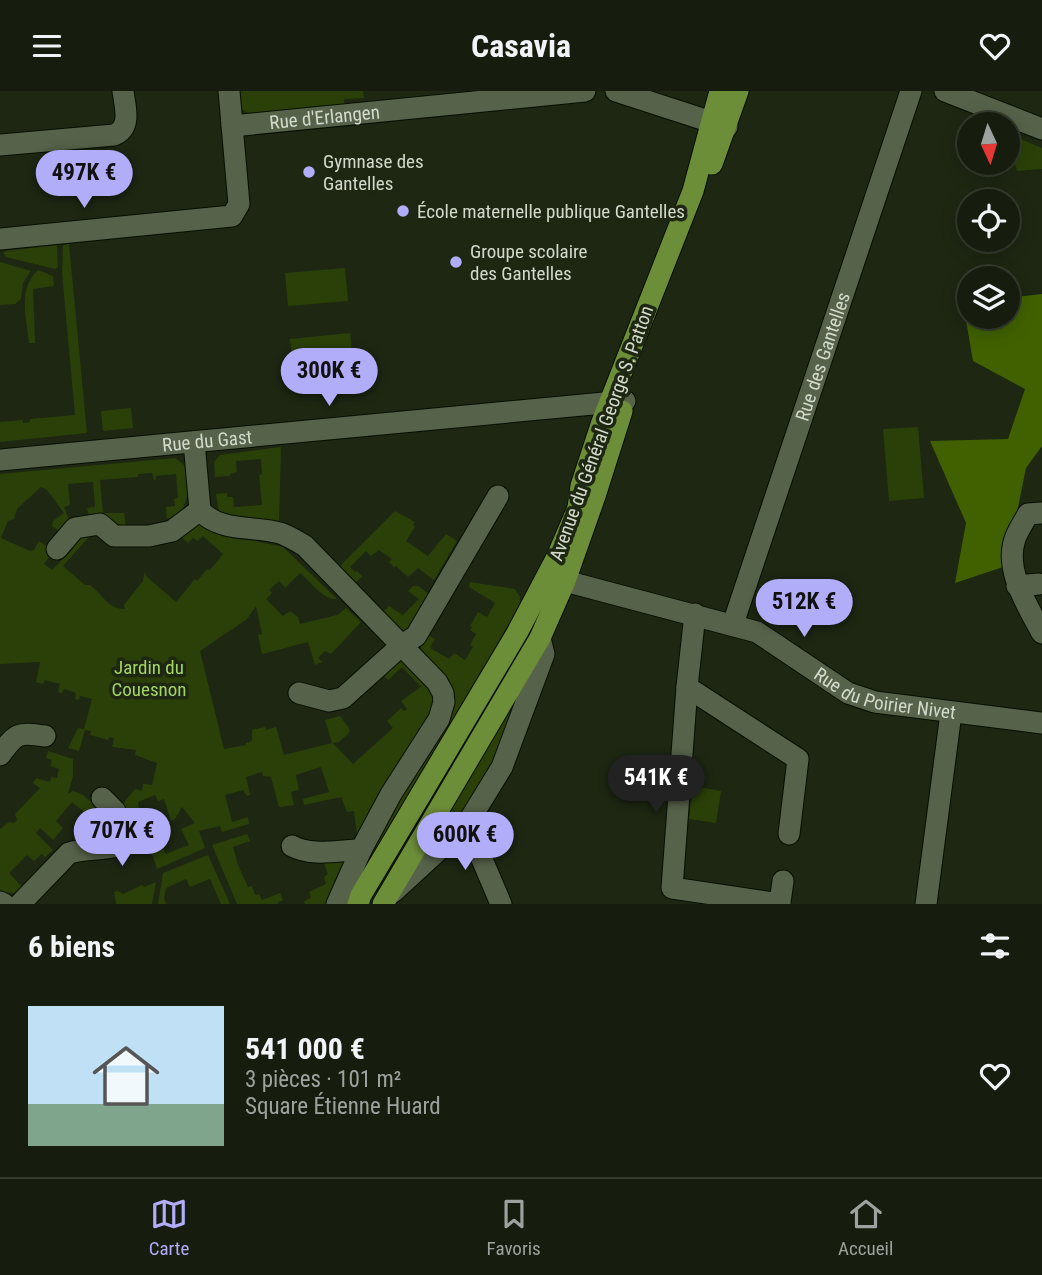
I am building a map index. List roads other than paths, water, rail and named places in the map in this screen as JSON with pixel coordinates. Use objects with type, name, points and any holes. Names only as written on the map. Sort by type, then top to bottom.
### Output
[{"type":"main road","name":"Avenue du Général George S. Patton","points":[[358,904],[517,633],[557,557],[578,508],[581,486],[618,402],[648,345],[701,192],[719,124],[720,91]]},
{"type":"main road","name":"Avenue du Général George S. Patton","points":[[719,124],[737,91]]},
{"type":"main road","name":"Avenue du Général George S. Patton","points":[[383,902],[424,852],[540,638],[565,582],[618,402]]},
{"type":"street","points":[[0,145],[114,135],[121,132],[126,118],[123,91]]},
{"type":"street","points":[[0,239],[232,216],[239,204],[229,91]]},
{"type":"street","name":"Rue d'Erlangen","points":[[232,126],[422,99],[577,91]]},
{"type":"street","points":[[616,91],[719,124]]},
{"type":"street","name":"Rue des Gantelles","points":[[733,624],[911,91]]},
{"type":"street","points":[[945,91],[1042,129]]},
{"type":"street","name":"Rue du Gast","points":[[0,460],[618,402]]},
{"type":"street","points":[[194,442],[200,510],[207,518],[217,523],[251,527],[292,537],[305,546],[402,645],[443,693],[444,702],[439,719],[403,774],[361,851],[337,904]]},
{"type":"street","points":[[299,693],[329,701],[343,698],[402,645],[416,636],[498,496]]},
{"type":"street","points":[[57,549],[75,528],[100,524],[114,536],[149,536],[172,531],[200,510]]},
{"type":"street","points":[[1042,513],[1028,514],[1014,540],[1013,557],[1017,586],[1042,633]]},
{"type":"street","points":[[557,557],[565,582]]},
{"type":"street","name":"Rue du Poirier Nivet","points":[[565,582],[757,632],[848,693],[875,702],[1042,723]]},
{"type":"street","points":[[1017,586],[1039,583]]},
{"type":"street","points":[[695,614],[672,896],[781,896]]},
{"type":"street","points":[[395,837],[424,852],[467,824],[502,767],[544,654],[540,638]]},
{"type":"street","points":[[687,687],[798,759],[789,834]]},
{"type":"street","points":[[926,904],[951,713]]},
{"type":"street","points":[[0,755],[16,735],[23,733],[45,736]]},
{"type":"street","points":[[20,904],[69,853],[111,849],[125,844],[127,839],[115,811],[102,798]]},
{"type":"street","points":[[467,824],[501,904]]},
{"type":"street","points":[[292,846],[304,852],[315,853],[361,851]]},
{"type":"place","name":"Gymnase des Gantelles","points":[[309,172]]},
{"type":"place","name":"École maternelle publique Gantelles","points":[[403,211]]},
{"type":"place","name":"Groupe scolaire des Gantelles","points":[[456,262]]},
{"type":"park label","name":"Jardin du Couesnon","points":[[149,678]]}]
